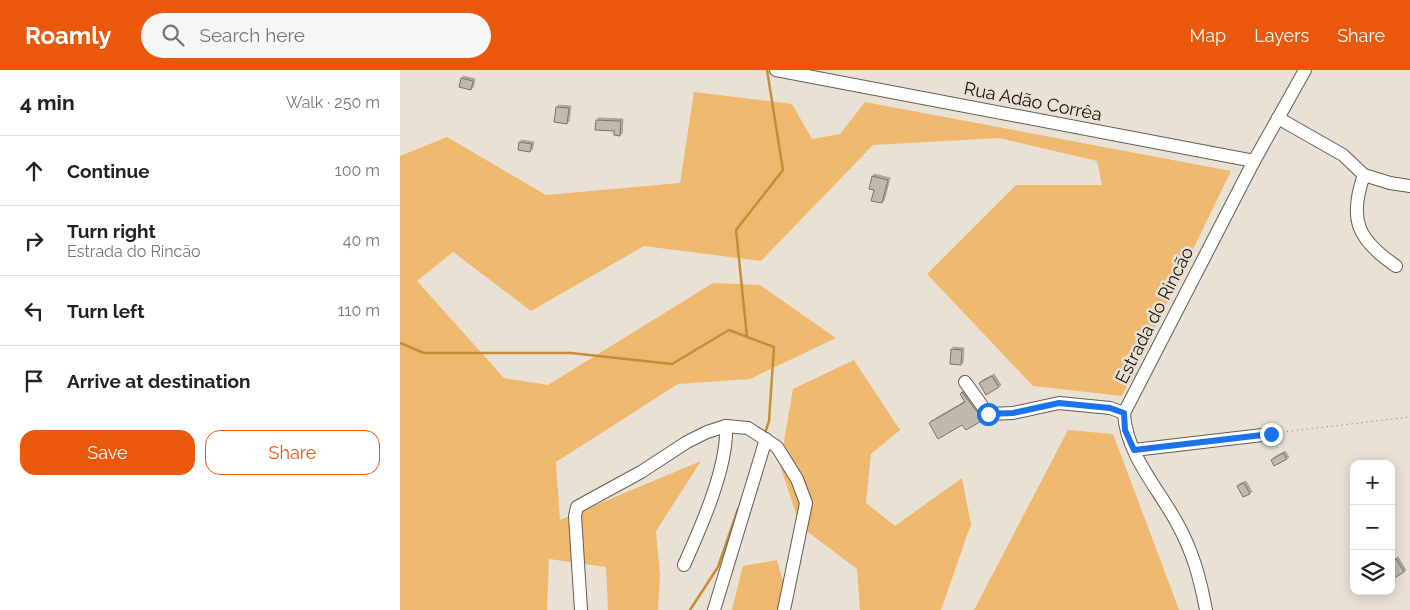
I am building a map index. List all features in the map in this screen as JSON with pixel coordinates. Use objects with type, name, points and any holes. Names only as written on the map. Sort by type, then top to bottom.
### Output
[{"type":"street","name":"Rua Adão Corrêa","points":[[776,70],[800,72],[1254,160]]},
{"type":"street","name":"Estrada do Rincão","points":[[1124,413],[1254,160],[1305,70]]},
{"type":"street","points":[[1278,118],[1343,155],[1364,175],[1390,183],[1410,186]]},
{"type":"street","points":[[1364,175],[1358,191],[1357,224],[1374,251],[1396,266]]},
{"type":"street","points":[[965,382],[988,414],[1013,413],[1059,403],[1110,408],[1124,413],[1125,430],[1134,450],[1153,485],[1177,522],[1196,563],[1206,610]]},
{"type":"street","points":[[684,565],[709,504],[726,442],[726,426]]},
{"type":"street","points":[[581,610],[575,516],[577,507],[641,472],[687,442],[706,432],[726,426],[748,428],[778,447],[797,479],[806,503],[784,610]]},
{"type":"street","points":[[1134,450],[1271,434]]},
{"type":"street","points":[[714,610],[766,439]]},
{"type":"path","points":[[1271,434],[1410,417]]},
{"type":"shaded area","points":[[694,92],[792,104],[812,139],[840,134],[865,102],[1231,171],[1122,396],[1033,386],[927,274],[1016,185],[1102,185],[1097,161],[999,138],[873,145],[761,261],[644,246],[531,311],[453,252],[417,281],[504,378],[548,385],[713,283],[760,285],[836,338],[750,379],[678,384],[556,462],[560,520],[701,461],[656,531],[660,575],[658,610],[608,610],[606,567],[549,559],[547,610],[400,610],[400,156],[447,137],[546,195],[680,183]]},
{"type":"shaded area","points":[[854,360],[900,430],[871,454],[866,503],[895,526],[962,478],[971,524],[941,610],[860,610],[857,569],[800,526],[780,465],[793,389]]},
{"type":"shaded area","points":[[1068,430],[1113,434],[1179,610],[974,610]]},
{"type":"shaded area","points":[[777,560],[791,610],[732,610],[743,566]]},
{"type":"building","points":[[461,78],[473,81],[471,90],[459,87]]},
{"type":"building","points":[[556,107],[569,108],[567,124],[554,122]]},
{"type":"building","points":[[596,120],[621,121],[620,136],[614,135],[614,131],[595,130]]},
{"type":"building","points":[[519,142],[532,144],[530,152],[518,150]]},
{"type":"building","points":[[872,176],[888,180],[882,203],[871,201],[874,190],[869,189]]},
{"type":"building","points":[[951,349],[962,350],[961,365],[950,364]]},
{"type":"building","points":[[992,376],[999,387],[986,395],[979,383]]},
{"type":"building","points":[[962,392],[983,420],[966,430],[962,425],[938,439],[929,423],[965,402],[960,394]]},
{"type":"building","points":[[1283,453],[1287,459],[1274,466],[1271,460]]},
{"type":"building","points":[[1244,483],[1250,494],[1243,497],[1237,486]]},
{"type":"building","points":[[1395,560],[1404,572],[1395,578]]},
{"type":"waterway","points":[[747,337],[736,230],[783,170],[767,70]]},
{"type":"waterway","points":[[400,343],[424,353],[571,353],[672,364],[729,330],[774,347],[769,421],[765,433]]},
{"type":"waterway","points":[[690,610],[718,567],[738,509]]},
{"type":"route","points":[[988,414],[1013,413],[1032,407],[1059,403],[1110,408],[1124,413],[1125,430],[1134,450],[1271,434]]}]
